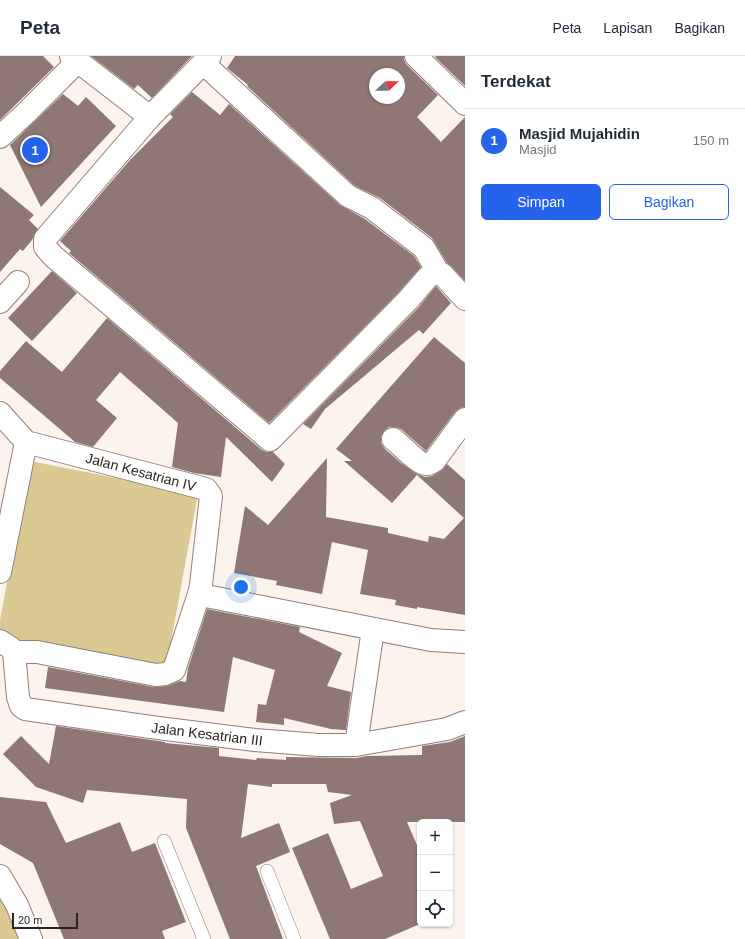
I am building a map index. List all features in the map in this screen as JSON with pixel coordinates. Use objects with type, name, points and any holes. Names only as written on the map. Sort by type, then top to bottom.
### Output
[{"type":"street","points":[[416,56],[465,104]]},
{"type":"street","points":[[0,137],[25,114],[74,59],[150,118]]},
{"type":"street","points":[[438,272],[434,272],[428,277],[408,300],[326,385],[272,440],[270,440],[53,256],[45,248],[45,239],[150,118],[207,60],[348,196],[372,208],[424,248],[438,272],[442,274],[465,299]]},
{"type":"street","points":[[0,302],[18,282]]},
{"type":"street","points":[[0,413],[26,442],[0,572]]},
{"type":"street","points":[[393,439],[420,462],[425,465],[430,464],[435,460],[465,419]]},
{"type":"street","name":"Jalan Kesatrian IV","points":[[7,647],[156,675],[165,674],[174,670],[201,585],[211,496],[206,489],[26,442]]},
{"type":"street","points":[[198,594],[431,640],[465,642]]},
{"type":"street","points":[[356,745],[373,629]]},
{"type":"street","name":"Jalan Kesatrian III","points":[[7,647],[18,697],[21,706],[25,709],[255,740],[319,745],[356,745],[447,729],[465,722]]},
{"type":"street","points":[[0,876],[17,905],[31,939]]},
{"type":"lane","points":[[164,841],[204,939]]},
{"type":"lane","points":[[267,870],[294,939]]},
{"type":"shaded area","points":[[30,461],[198,494],[166,669],[0,638],[0,620]]},
{"type":"shaded area","points":[[0,890],[25,939],[0,939]]},
{"type":"building","points":[[0,56],[43,56],[54,67],[0,120]]},
{"type":"building","points":[[91,56],[192,56],[152,98],[138,85],[134,89]]},
{"type":"building","points":[[235,56],[404,56],[404,60],[407,65],[438,95],[417,117],[441,142],[465,117],[465,281],[447,263],[432,238],[380,198],[355,186],[247,86],[248,85],[227,68]]},
{"type":"building","points":[[465,56],[465,86],[435,57]]},
{"type":"building","points":[[192,92],[220,115],[229,104],[340,205],[365,219],[414,256],[421,267],[399,292],[269,423],[69,253],[71,251],[60,241],[130,160],[173,117],[170,114]]},
{"type":"building","points":[[63,94],[78,106],[86,97],[116,126],[41,207],[10,145]]},
{"type":"building","points":[[0,187],[34,215],[29,220],[38,229],[32,240],[23,251],[20,249],[0,272]]},
{"type":"building","points":[[52,271],[77,293],[32,341],[8,318]]},
{"type":"building","points":[[436,286],[451,303],[423,334],[419,330],[325,409],[311,429],[303,424],[417,309]]},
{"type":"building","points":[[107,318],[262,450],[273,452],[285,464],[272,482],[226,437],[221,477],[194,473],[172,467],[178,423],[120,372],[96,400],[117,418],[93,447],[75,442],[0,378],[0,371],[26,341],[62,372]]},
{"type":"building","points":[[434,337],[465,363],[465,407],[460,408],[455,412],[426,451],[401,429],[395,427],[389,427],[384,431],[381,437],[381,443],[385,449],[401,463],[417,474],[425,477],[432,476],[442,470],[447,464],[465,480],[465,615],[395,605],[396,600],[360,594],[368,550],[332,542],[322,594],[276,585],[277,581],[234,573],[245,506],[268,525],[327,458],[326,517],[388,528],[388,533],[428,542],[429,536],[444,539],[464,518],[417,475],[392,503],[344,461],[352,461],[336,449]]},
{"type":"building","points":[[207,609],[300,627],[299,632],[342,653],[327,686],[351,692],[346,730],[331,729],[284,718],[284,725],[256,722],[258,704],[266,705],[275,670],[233,657],[224,712],[45,688],[48,667],[154,687],[167,686],[180,681],[186,682],[188,668]]},
{"type":"building","points":[[56,726],[165,743],[219,748],[219,756],[256,760],[257,758],[286,760],[286,757],[356,758],[367,756],[422,755],[422,746],[450,742],[465,736],[465,822],[453,822],[453,819],[417,819],[417,822],[407,822],[417,845],[417,925],[385,939],[330,939],[292,848],[328,833],[351,889],[383,876],[360,821],[334,824],[330,803],[352,795],[328,792],[326,784],[272,784],[272,787],[248,784],[241,838],[279,823],[290,852],[256,866],[283,939],[230,939],[186,828],[187,799],[87,790],[83,803],[36,787],[3,754],[21,736],[49,764]]},
{"type":"building","points":[[0,797],[46,802],[66,843],[120,822],[132,852],[155,843],[186,922],[162,931],[165,939],[64,939],[33,863],[0,844]]},
{"type":"place","name":"Masjid Mujahidin","points":[[35,150]]}]
